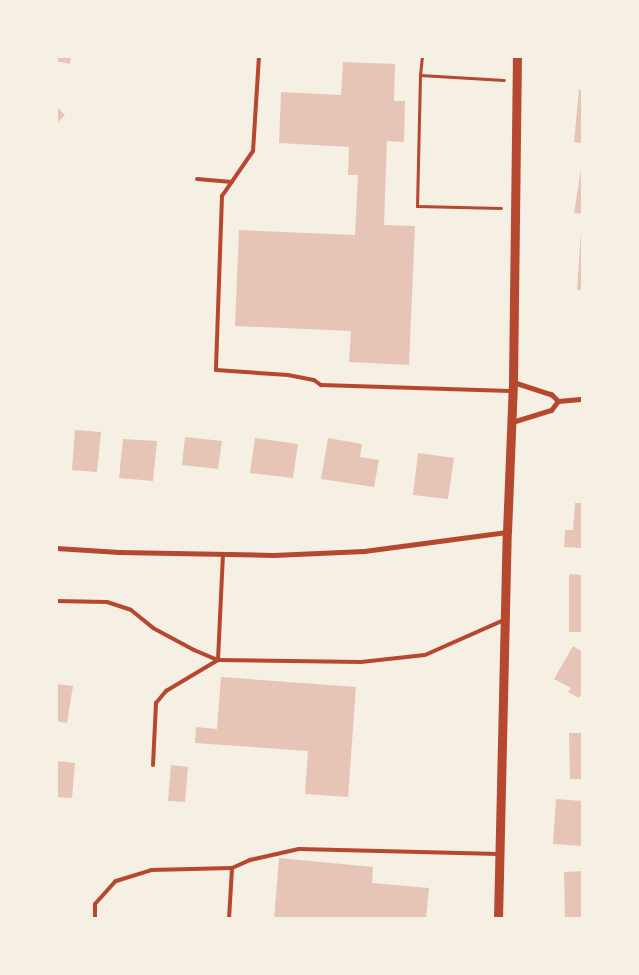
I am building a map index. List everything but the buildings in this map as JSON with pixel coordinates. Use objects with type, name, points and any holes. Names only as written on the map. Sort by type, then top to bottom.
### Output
[{"type":"street","points":[[498,919],[507,532],[513,387],[517,56]]},
{"type":"street","points":[[513,387],[551,394],[558,401]]},
{"type":"street","points":[[512,422],[551,410],[558,401],[583,399]]},
{"type":"street","points":[[56,548],[119,552],[273,555],[364,551],[507,532]]},
{"type":"lane","points":[[259,56],[253,151],[222,196],[216,370],[288,375],[314,380],[321,385],[513,387]]},
{"type":"lane","points":[[197,179],[232,182]]},
{"type":"lane","points":[[218,660],[223,554]]},
{"type":"lane","points":[[56,601],[107,602],[132,610],[153,628],[194,650],[218,660],[361,662],[425,655],[505,619]]},
{"type":"lane","points":[[153,765],[156,703],[166,691],[218,660]]},
{"type":"lane","points":[[95,919],[95,904],[116,881],[151,870],[232,868],[250,860],[299,849],[500,854]]},
{"type":"lane","points":[[229,919],[232,868]]},
{"type":"path","points":[[422,56],[417,206],[515,208]]},
{"type":"path","points":[[420,75],[501,80]]}]
